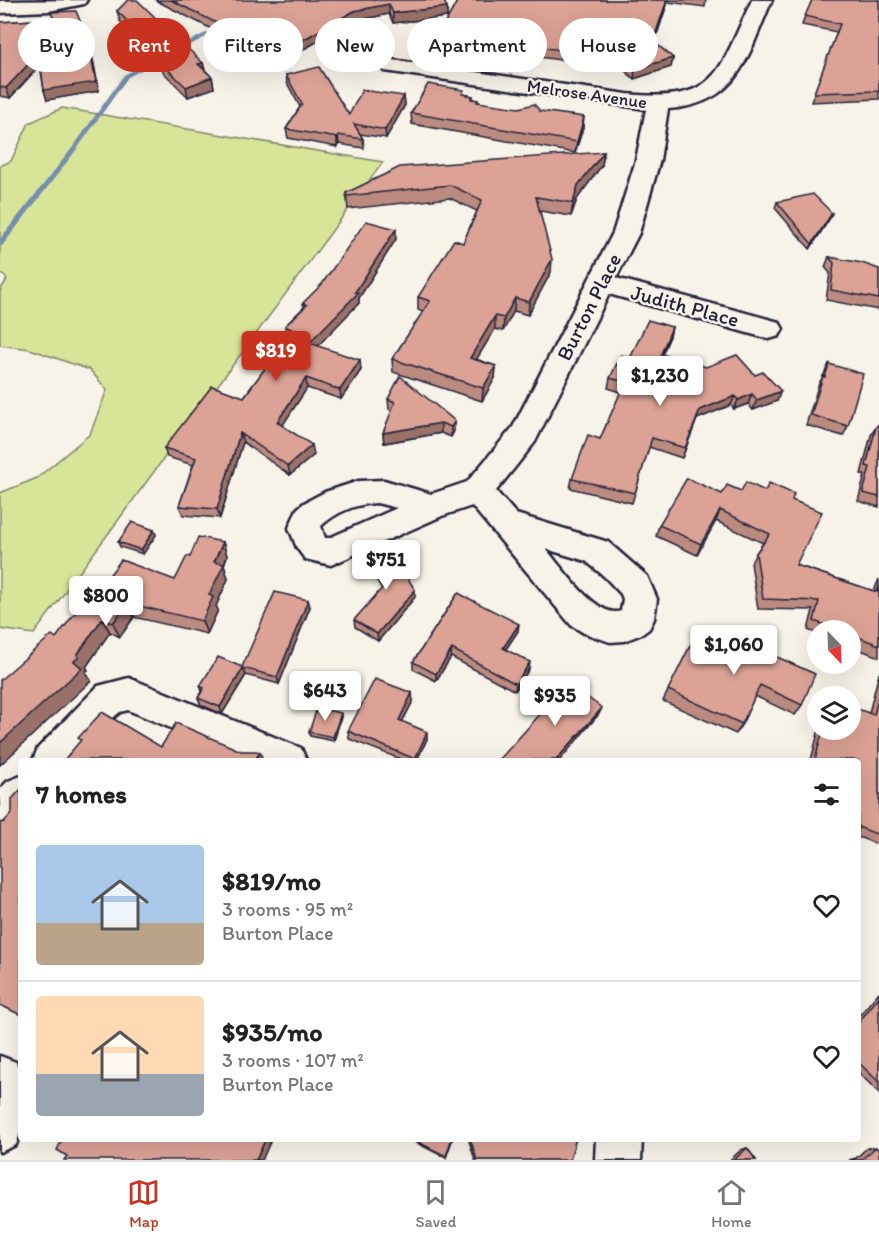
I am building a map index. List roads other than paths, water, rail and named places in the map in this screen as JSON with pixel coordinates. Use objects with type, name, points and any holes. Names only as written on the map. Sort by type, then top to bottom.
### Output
[{"type":"street","points":[[0,7],[38,6],[77,0]]},
{"type":"street","name":"Melrose Avenue","points":[[395,66],[658,104],[696,97],[715,89],[726,75],[762,0]]},
{"type":"street","name":"Burton Place","points":[[478,491],[524,434],[626,233],[648,160],[658,104]]},
{"type":"street","name":"Judith Place","points":[[602,283],[769,328]]},
{"type":"street","points":[[431,507],[478,491],[505,524]]},
{"type":"street","points":[[53,758],[111,697],[129,694],[283,758]]},
{"type":"street","points":[[0,817],[18,797]]},
{"type":"street","points":[[0,1078],[4,1090],[0,1129]]},
{"type":"street","points":[[618,1160],[619,1142]]},
{"type":"waterway","points":[[0,244],[75,148],[126,76],[203,36]]}]
